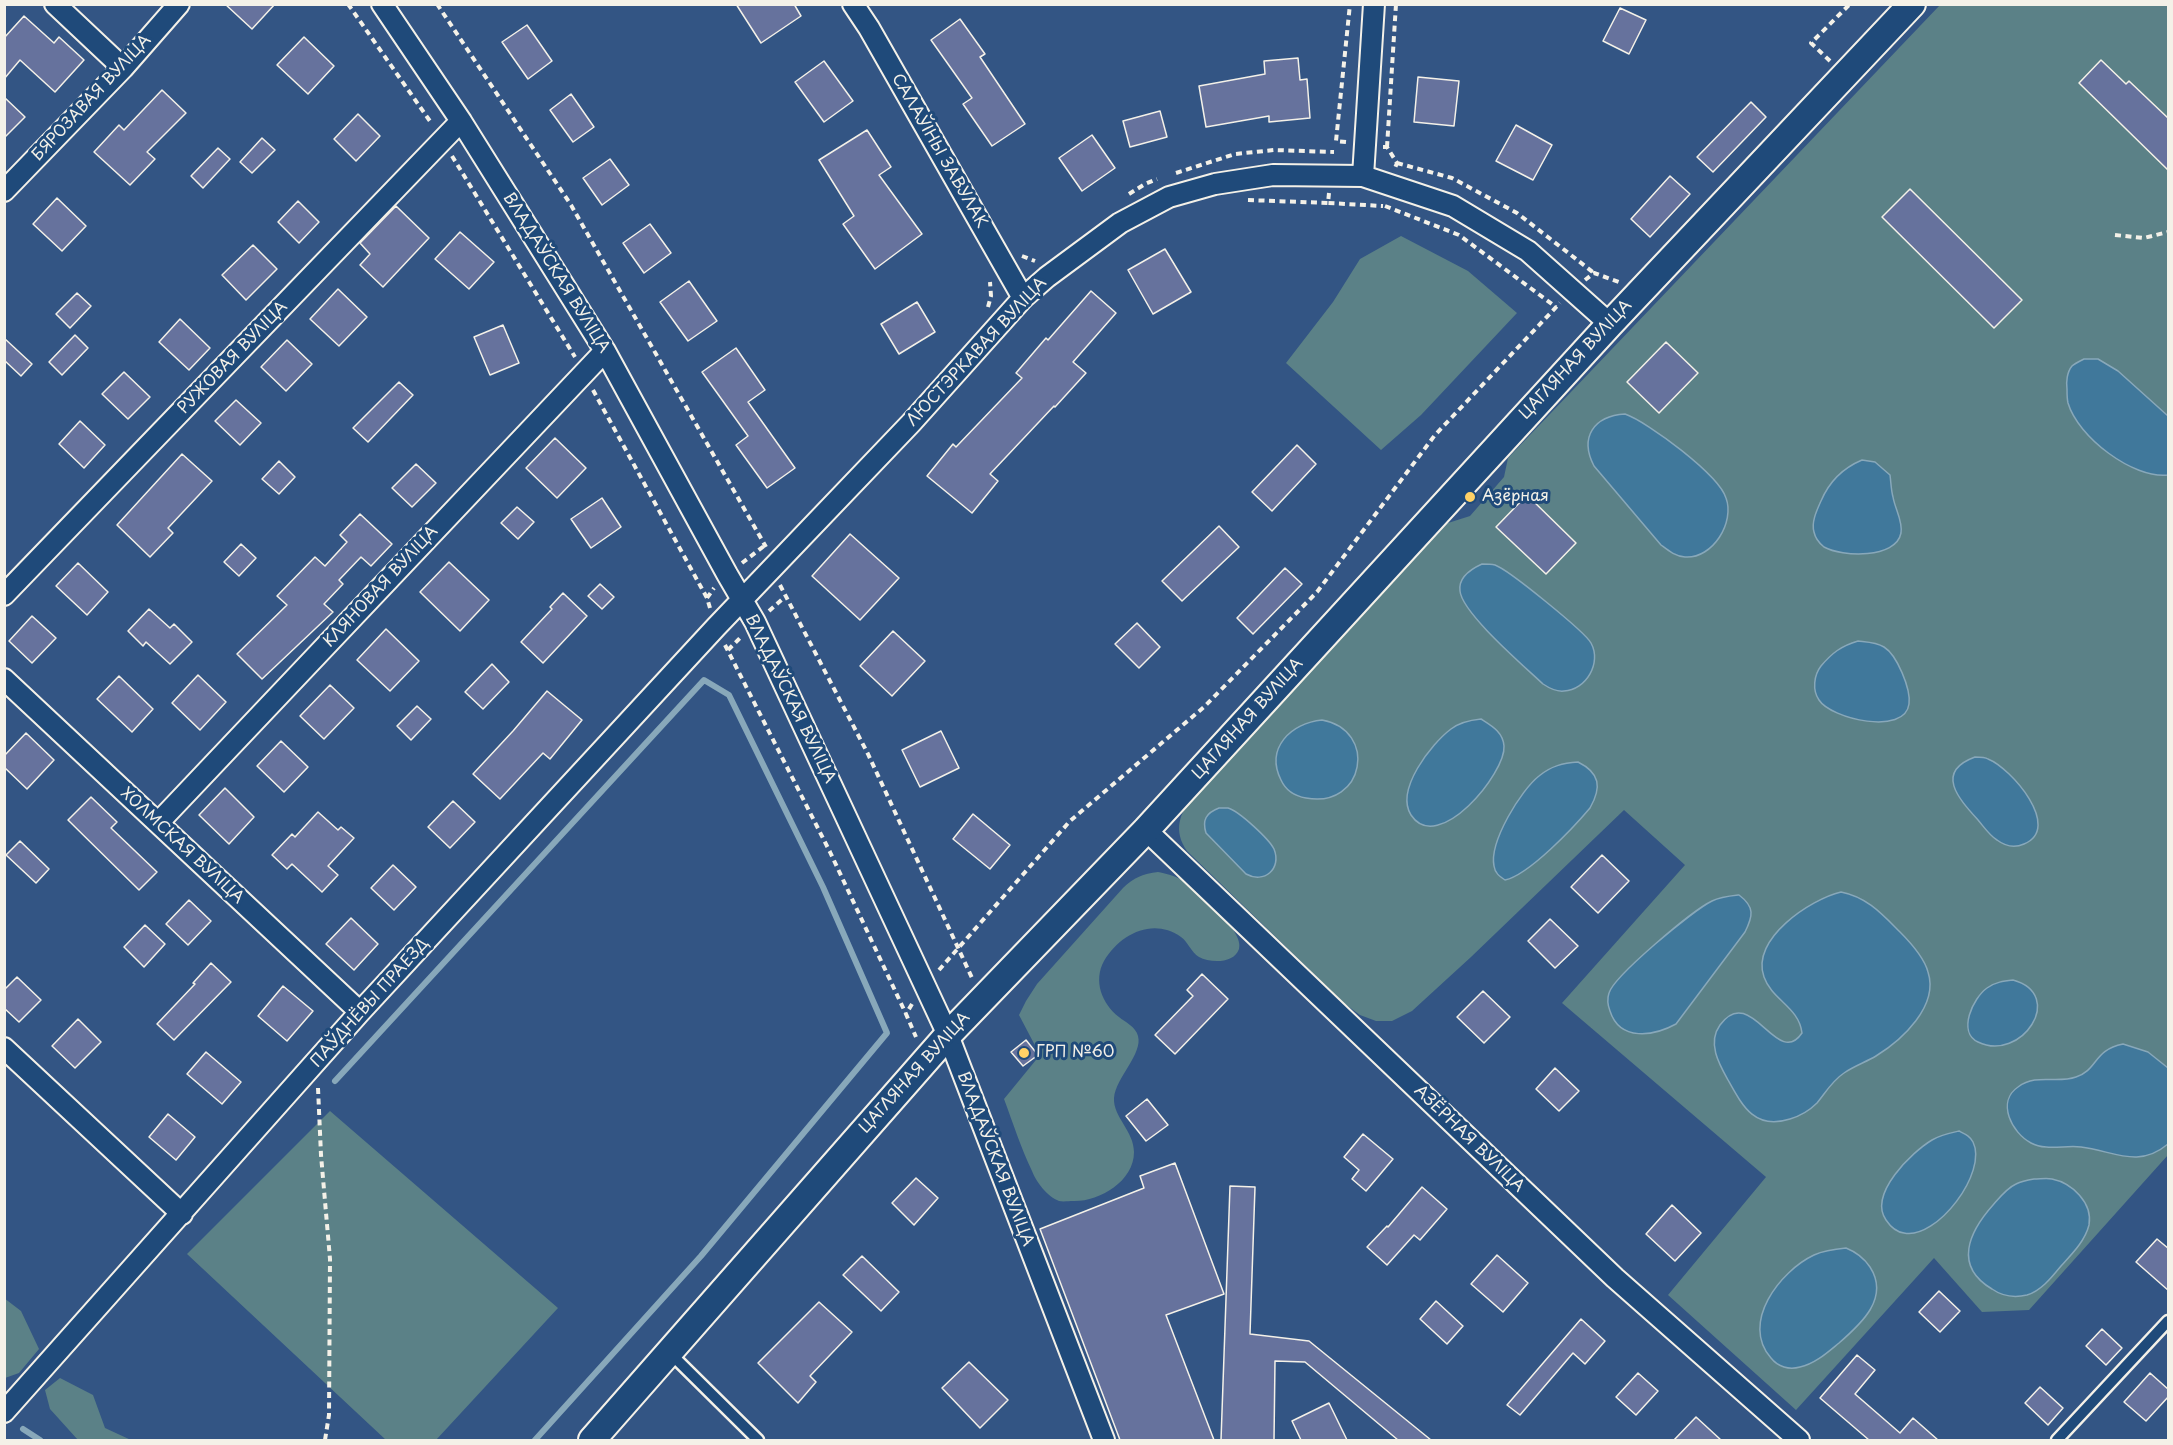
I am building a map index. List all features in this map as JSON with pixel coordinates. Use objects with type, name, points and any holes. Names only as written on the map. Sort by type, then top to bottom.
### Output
[{"type":"street","points":[[55,4],[123,68]]},
{"type":"street","name":"БЯРОЗАВАЯ ВУЛІЦА","points":[[4,191],[123,68],[179,4]]},
{"type":"street","name":"ВЛАДАЎСКАЯ ВУЛІЦА","points":[[382,4],[461,122],[604,351],[726,574],[755,622],[948,1035],[1104,1440]]},
{"type":"street","name":"САЛАЎІНЫ ЗАВУЛАК","points":[[853,4],[869,28],[1023,298]]},
{"type":"street","points":[[1363,176],[1374,4]]},
{"type":"street","name":"ЦАГЛЯНАЯ ВУЛІЦА","points":[[592,1440],[948,1035],[1146,830],[1610,324],[1912,4]]},
{"type":"street","name":"РУЖОВАЯ ВУЛІЦА","points":[[4,596],[461,122]]},
{"type":"street","name":"ЛЮСТЭРКАВАЯ ВУЛІЦА","points":[[742,599],[911,423],[1023,298],[1047,277],[1120,224],[1169,198],[1215,184],[1273,175],[1363,176],[1453,206],[1528,251],[1610,324]]},
{"type":"street","name":"КЛЯНОВАЯ ВУЛІЦА","points":[[158,823],[604,351]]},
{"type":"street","name":"ПАЎДНЁВЫ ПРАЕЗД","points":[[4,1412],[360,1012],[742,599]]},
{"type":"street","name":"ХОЛМСКАЯ ВУЛІЦА","points":[[4,679],[360,1012]]},
{"type":"street","name":"АЗЁРНАЯ ВУЛІЦА","points":[[1146,830],[1615,1278],[1798,1440]]},
{"type":"street","points":[[4,1048],[182,1214]]},
{"type":"lane","points":[[2057,1440],[2169,1321]]},
{"type":"lane","points":[[669,1352],[758,1440]]},
{"type":"path","points":[[348,4],[443,140],[584,373],[706,598],[716,627],[830,852],[926,1060]]},
{"type":"path","points":[[437,4],[571,206],[765,545],[772,568],[868,754],[982,999]]},
{"type":"path","points":[[1387,147],[1396,4]]},
{"type":"path","points":[[1837,67],[1811,43],[1850,4]]},
{"type":"path","points":[[2115,235],[2144,238],[2169,232]]},
{"type":"path","points":[[906,1014],[926,986],[1070,821],[1204,707],[1317,591],[1435,435],[1572,290],[1594,273],[1625,284]]},
{"type":"path","points":[[706,598],[726,574],[765,545]]},
{"type":"path","points":[[317,1060],[321,1155],[330,1259],[329,1415],[325,1440]]},
{"type":"green space","points":[[1940,5],[2168,5],[2168,1155],[2029,1310],[1982,1312],[1934,1258],[1796,1410],[1668,1295],[1766,1177],[1562,1003],[1685,865],[1624,810],[1412,1011],[1392,1021],[1376,1021],[1360,1015],[1345,1004],[1187,851],[1179,829],[1185,809],[1194,796],[1448,523],[1470,516],[1504,477],[1508,458]]},
{"type":"green space","points":[[1401,236],[1468,271],[1517,313],[1421,415],[1381,450],[1286,363],[1333,302],[1360,259]]},
{"type":"green space","points":[[1158,872],[1184,881],[1211,904],[1229,923],[1239,942],[1239,949],[1227,960],[1204,959],[1196,955],[1181,937],[1170,931],[1149,929],[1128,936],[1111,951],[1104,961],[1099,976],[1101,992],[1113,1012],[1133,1027],[1138,1036],[1137,1050],[1119,1082],[1114,1098],[1117,1112],[1133,1144],[1132,1163],[1121,1181],[1103,1194],[1083,1200],[1059,1201],[1047,1193],[1034,1175],[1004,1099],[1040,1055],[1019,1015],[1037,984],[1123,888],[1139,877]]},
{"type":"green space","points":[[330,1111],[558,1308],[436,1440],[386,1440],[187,1254]]},
{"type":"green space","points":[[4,1298],[21,1311],[39,1349],[19,1373],[5,1378]]},
{"type":"green space","points":[[60,1378],[93,1395],[105,1428],[131,1440],[78,1440],[50,1409],[45,1390]]},
{"type":"water","points":[[2084,359],[2098,359],[2118,371],[2168,416],[2168,475],[2139,470],[2124,463],[2095,442],[2083,429],[2068,403],[2067,383],[2072,366]]},
{"type":"water","points":[[1625,414],[1650,427],[1682,450],[1721,488],[1728,508],[1727,518],[1713,546],[1704,552],[1685,557],[1672,553],[1661,545],[1594,466],[1588,446],[1592,430],[1605,419]]},
{"type":"water","points":[[1862,460],[1875,462],[1890,475],[1901,533],[1897,541],[1889,548],[1879,551],[1855,554],[1824,547],[1816,538],[1813,524],[1824,494],[1843,471]]},
{"type":"water","points":[[1482,564],[1495,565],[1503,569],[1562,615],[1586,637],[1591,643],[1595,659],[1585,681],[1572,689],[1561,691],[1543,684],[1482,625],[1463,601],[1460,586],[1466,574]]},
{"type":"water","points":[[1858,641],[1875,643],[1884,647],[1894,657],[1902,673],[1908,690],[1909,704],[1904,714],[1895,720],[1882,722],[1852,718],[1826,707],[1815,692],[1817,674],[1821,666],[1837,650]]},
{"type":"water","points":[[1481,719],[1496,730],[1503,741],[1502,758],[1494,774],[1483,791],[1453,818],[1437,825],[1423,825],[1411,815],[1407,805],[1411,781],[1417,768],[1434,745],[1451,729],[1466,722]]},
{"type":"water","points":[[1322,720],[1340,727],[1351,738],[1357,752],[1357,767],[1352,781],[1341,792],[1326,798],[1306,798],[1294,794],[1283,784],[1276,758],[1284,739],[1291,732],[1300,726]]},
{"type":"water","points":[[1975,757],[1985,758],[1998,765],[2020,786],[2029,799],[2036,812],[2038,825],[2035,836],[2024,844],[2010,846],[1994,838],[1958,795],[1953,778],[1955,770]]},
{"type":"water","points":[[1578,762],[1591,771],[1597,781],[1596,794],[1590,808],[1538,860],[1505,880],[1495,871],[1494,856],[1501,831],[1516,804],[1532,783],[1548,770],[1567,763]]},
{"type":"water","points":[[1219,808],[1228,808],[1239,814],[1271,844],[1276,863],[1270,873],[1259,877],[1246,874],[1206,833],[1206,818]]},
{"type":"water","points":[[1841,892],[1859,898],[1873,907],[1913,946],[1928,972],[1930,985],[1928,997],[1916,1021],[1897,1041],[1840,1076],[1808,1111],[1778,1122],[1759,1119],[1745,1107],[1721,1067],[1714,1046],[1716,1032],[1731,1015],[1742,1013],[1753,1018],[1783,1041],[1793,1042],[1802,1033],[1796,1017],[1768,985],[1762,963],[1766,949],[1774,935],[1786,923],[1814,903]]},
{"type":"water","points":[[1739,895],[1748,904],[1751,912],[1745,932],[1676,1024],[1658,1031],[1638,1034],[1621,1028],[1608,1005],[1609,993],[1614,985],[1655,944],[1702,907],[1718,899]]},
{"type":"water","points":[[2013,980],[2029,988],[2036,999],[2037,1012],[2032,1025],[2022,1036],[2009,1043],[1994,1046],[1978,1042],[1969,1031],[1969,1015],[1972,1007],[1990,986]]},
{"type":"water","points":[[2123,1044],[2148,1052],[2168,1068],[2168,1144],[2146,1156],[2136,1157],[2081,1147],[2037,1145],[2018,1132],[2007,1109],[2011,1093],[2018,1087],[2032,1081],[2076,1077],[2088,1070],[2106,1051]]},
{"type":"water","points":[[1959,1131],[1972,1140],[1976,1155],[1966,1186],[1944,1215],[1931,1226],[1917,1232],[1904,1233],[1896,1230],[1886,1220],[1882,1210],[1887,1186],[1904,1164],[1924,1146],[1942,1135]]},
{"type":"water","points":[[2034,1179],[2059,1181],[2080,1195],[2088,1209],[2089,1225],[2078,1247],[2042,1287],[2027,1295],[2004,1295],[1980,1280],[1972,1270],[1969,1248],[1977,1226],[2001,1196],[2016,1184]]},
{"type":"water","points":[[1846,1248],[1865,1261],[1875,1278],[1877,1289],[1870,1309],[1864,1319],[1847,1336],[1816,1360],[1796,1368],[1777,1364],[1763,1344],[1760,1329],[1762,1314],[1768,1299],[1777,1285],[1801,1263],[1822,1252]]},
{"type":"building","points":[[225,4],[275,4],[252,29]]},
{"type":"building","points":[[736,4],[794,4],[801,16],[761,43]]},
{"type":"building","points":[[1620,8],[1646,20],[1629,54],[1603,41]]},
{"type":"building","points":[[24,16],[54,43],[59,37],[84,60],[55,92],[20,60],[4,79],[4,38]]},
{"type":"building","points":[[960,19],[985,54],[980,57],[1025,124],[992,146],[963,104],[972,98],[931,40]]},
{"type":"building","points":[[527,25],[552,61],[528,79],[502,42]]},
{"type":"building","points":[[304,37],[334,66],[308,94],[277,65]]},
{"type":"building","points":[[1298,58],[1300,80],[1307,79],[1310,118],[1269,122],[1269,116],[1206,127],[1199,86],[1265,74],[1264,61]]},
{"type":"building","points":[[2101,60],[2126,84],[2129,81],[2169,119],[2169,171],[2079,83]]},
{"type":"building","points":[[824,61],[853,101],[824,122],[795,82]]},
{"type":"building","points":[[1418,77],[1459,81],[1454,126],[1414,122]]},
{"type":"building","points":[[162,90],[186,113],[147,152],[155,159],[130,185],[94,152],[119,125],[124,130]]},
{"type":"building","points":[[571,94],[594,127],[573,142],[550,110]]},
{"type":"building","points":[[4,97],[25,117],[4,138]]},
{"type":"building","points":[[1751,102],[1766,117],[1713,172],[1697,157]]},
{"type":"building","points":[[1160,111],[1167,137],[1130,147],[1123,121]]},
{"type":"building","points":[[358,114],[380,136],[356,161],[334,139]]},
{"type":"building","points":[[1516,125],[1552,145],[1533,180],[1496,161]]},
{"type":"building","points":[[867,130],[891,167],[879,175],[922,234],[875,269],[843,224],[854,216],[819,160]]},
{"type":"building","points":[[1092,135],[1115,168],[1082,191],[1059,158]]},
{"type":"building","points":[[262,138],[275,150],[252,173],[240,162]]},
{"type":"building","points":[[218,148],[230,159],[203,188],[191,176]]},
{"type":"building","points":[[610,159],[629,185],[602,205],[583,178]]},
{"type":"building","points":[[1670,176],[1690,194],[1650,237],[1631,219]]},
{"type":"building","points":[[1910,189],[2022,300],[1994,328],[1882,217]]},
{"type":"building","points":[[57,198],[86,226],[62,251],[33,224]]},
{"type":"building","points":[[298,201],[319,222],[299,243],[278,222]]},
{"type":"building","points":[[396,206],[429,238],[383,287],[360,265],[370,254],[360,243]]},
{"type":"building","points":[[650,224],[671,253],[644,273],[623,243]]},
{"type":"building","points":[[460,232],[494,262],[469,289],[435,259]]},
{"type":"building","points":[[253,245],[277,269],[246,300],[222,275]]},
{"type":"building","points":[[1165,249],[1191,292],[1153,314],[1128,270]]},
{"type":"building","points":[[689,281],[717,321],[688,341],[660,302]]},
{"type":"building","points":[[338,289],[367,317],[339,346],[310,319]]},
{"type":"building","points":[[1091,291],[1116,313],[1073,362],[1086,373],[990,474],[998,481],[972,513],[927,476],[953,444],[956,447],[1022,378],[1016,373]]},
{"type":"building","points":[[77,293],[91,306],[70,328],[56,314]]},
{"type":"building","points":[[917,302],[935,332],[899,354],[881,324]]},
{"type":"building","points":[[180,319],[210,348],[189,370],[159,342]]},
{"type":"building","points":[[503,325],[519,363],[490,375],[474,337]]},
{"type":"building","points":[[75,335],[88,348],[62,375],[49,362]]},
{"type":"building","points":[[4,338],[32,364],[21,376],[4,360]]},
{"type":"building","points":[[287,340],[312,364],[286,391],[261,367]]},
{"type":"building","points":[[1666,342],[1698,373],[1659,413],[1627,382]]},
{"type":"building","points":[[736,348],[765,390],[748,402],[795,468],[767,488],[736,445],[748,436],[702,372]]},
{"type":"building","points":[[124,372],[150,397],[128,419],[102,394]]},
{"type":"building","points":[[399,382],[413,395],[368,442],[353,428]]},
{"type":"building","points":[[236,400],[261,423],[240,445],[215,421]]},
{"type":"building","points":[[80,421],[105,445],[84,468],[59,444]]},
{"type":"building","points":[[555,438],[586,468],[557,498],[526,468]]},
{"type":"building","points":[[1297,445],[1316,464],[1272,511],[1252,492]]},
{"type":"building","points":[[182,454],[212,481],[168,528],[173,533],[150,557],[117,525]]},
{"type":"building","points":[[279,461],[295,477],[279,494],[262,479]]},
{"type":"building","points":[[416,464],[436,483],[412,507],[392,488]]},
{"type":"building","points":[[1527,495],[1576,543],[1546,574],[1496,527]]},
{"type":"building","points":[[602,498],[621,527],[591,548],[571,519]]},
{"type":"building","points":[[517,507],[534,522],[518,539],[501,523]]},
{"type":"building","points":[[360,514],[392,544],[371,566],[361,557],[339,580],[343,584],[324,604],[333,612],[262,679],[237,654],[287,605],[277,596],[315,557],[325,566],[347,542],[340,535]]},
{"type":"building","points":[[1219,526],[1239,547],[1182,601],[1162,581]]},
{"type":"building","points":[[850,534],[899,578],[860,620],[812,576]]},
{"type":"building","points":[[241,544],[256,558],[239,576],[224,562]]},
{"type":"building","points":[[449,562],[489,600],[460,631],[420,592]]},
{"type":"building","points":[[78,563],[108,592],[87,615],[56,586]]},
{"type":"building","points":[[1285,568],[1302,584],[1253,634],[1237,618]]},
{"type":"building","points":[[600,584],[614,597],[602,609],[588,596]]},
{"type":"building","points":[[563,593],[587,616],[543,663],[521,642],[552,609],[550,607]]},
{"type":"building","points":[[149,609],[170,628],[174,624],[192,642],[170,664],[146,642],[143,646],[128,631]]},
{"type":"building","points":[[32,616],[56,638],[32,663],[9,641]]},
{"type":"building","points":[[1137,623],[1160,647],[1139,668],[1115,644]]},
{"type":"building","points":[[386,629],[419,661],[390,691],[357,660]]},
{"type":"building","points":[[893,631],[925,661],[892,696],[860,666]]},
{"type":"building","points":[[492,664],[509,682],[483,709],[465,692]]},
{"type":"building","points":[[198,675],[226,702],[200,730],[172,703]]},
{"type":"building","points":[[119,676],[153,709],[132,732],[97,699]]},
{"type":"building","points":[[330,685],[354,708],[324,739],[300,716]]},
{"type":"building","points":[[547,691],[582,720],[550,759],[543,753],[500,799],[473,774]]},
{"type":"building","points":[[417,706],[431,719],[411,740],[397,726]]},
{"type":"building","points":[[941,731],[959,768],[920,787],[902,750]]},
{"type":"building","points":[[26,733],[54,760],[27,789],[4,767],[4,756]]},
{"type":"building","points":[[281,741],[308,767],[284,792],[257,766]]},
{"type":"building","points":[[225,788],[254,817],[229,844],[199,815]]},
{"type":"building","points":[[91,797],[117,822],[111,828],[157,872],[139,890],[68,820]]},
{"type":"building","points":[[453,801],[475,822],[450,848],[428,827]]},
{"type":"building","points":[[318,812],[338,830],[341,827],[354,838],[328,866],[338,875],[322,892],[292,864],[287,869],[272,855],[292,834],[295,837]]},
{"type":"building","points":[[973,814],[1010,845],[990,869],[953,839]]},
{"type":"building","points":[[20,841],[49,869],[36,883],[6,855]]},
{"type":"building","points":[[1602,855],[1629,881],[1598,913],[1571,887]]},
{"type":"building","points":[[393,865],[416,887],[394,910],[371,888]]},
{"type":"building","points":[[189,900],[211,921],[188,945],[166,924]]},
{"type":"building","points":[[351,918],[378,944],[354,970],[326,944]]},
{"type":"building","points":[[1550,919],[1578,946],[1555,968],[1528,941]]},
{"type":"building","points":[[145,925],[165,944],[144,967],[124,947]]},
{"type":"building","points":[[211,963],[231,982],[174,1040],[157,1024],[195,984],[193,983]]},
{"type":"building","points":[[1202,974],[1228,999],[1175,1054],[1155,1035],[1193,996],[1187,990]]},
{"type":"building","points":[[17,977],[41,1000],[19,1022],[4,1008],[4,990]]},
{"type":"building","points":[[283,986],[313,1011],[287,1041],[258,1016]]},
{"type":"building","points":[[1483,991],[1510,1017],[1484,1043],[1457,1017]]},
{"type":"building","points":[[78,1019],[101,1042],[75,1068],[52,1046]]},
{"type":"building","name":"ГРП №60","points":[[1026,1040],[1038,1055],[1023,1066],[1011,1052]]},
{"type":"building","points":[[206,1052],[241,1082],[222,1104],[187,1074]]},
{"type":"building","points":[[1555,1068],[1579,1091],[1559,1111],[1536,1089]]},
{"type":"building","points":[[1147,1099],[1168,1125],[1146,1141],[1126,1116]]},
{"type":"building","points":[[168,1114],[195,1137],[176,1160],[149,1137]]},
{"type":"building","points":[[1363,1134],[1393,1159],[1366,1191],[1352,1179],[1359,1170],[1344,1157]]},
{"type":"building","points":[[1175,1163],[1224,1294],[1166,1315],[1214,1440],[1120,1440],[1040,1229],[1144,1188],[1140,1176]]},
{"type":"building","points":[[916,1178],[938,1198],[914,1225],[892,1203]]},
{"type":"building","points":[[1230,1186],[1255,1187],[1250,1334],[1309,1341],[1431,1440],[1398,1440],[1305,1362],[1275,1361],[1274,1440],[1221,1440]]},
{"type":"building","points":[[1422,1187],[1447,1209],[1420,1240],[1414,1235],[1387,1265],[1367,1247],[1388,1227]]},
{"type":"building","points":[[1672,1205],[1701,1233],[1675,1261],[1646,1234]]},
{"type":"building","points":[[2157,1239],[2169,1249],[2169,1291],[2136,1262]]},
{"type":"building","points":[[1497,1255],[1528,1283],[1503,1312],[1471,1284]]},
{"type":"building","points":[[862,1256],[899,1292],[881,1311],[843,1275]]},
{"type":"building","points":[[1939,1291],[1960,1311],[1940,1332],[1919,1312]]},
{"type":"building","points":[[1436,1301],[1463,1326],[1447,1344],[1420,1319]]},
{"type":"building","points":[[819,1302],[852,1332],[810,1376],[816,1382],[798,1403],[758,1363]]},
{"type":"building","points":[[1581,1319],[1605,1341],[1585,1364],[1573,1353],[1520,1415],[1507,1405]]},
{"type":"building","points":[[2102,1329],[2122,1348],[2106,1365],[2086,1346]]},
{"type":"building","points":[[1857,1355],[1875,1370],[1855,1394],[1900,1433],[1913,1418],[1938,1440],[1869,1440],[1820,1398]]},
{"type":"building","points":[[969,1362],[1008,1400],[980,1428],[942,1388]]},
{"type":"building","points":[[1638,1373],[1658,1391],[1636,1415],[1616,1397]]},
{"type":"building","points":[[2150,1373],[2169,1390],[2169,1396],[2146,1421],[2124,1402]]},
{"type":"building","points":[[2040,1387],[2063,1408],[2048,1425],[2025,1403]]},
{"type":"building","points":[[1329,1403],[1347,1440],[1301,1440],[1292,1421]]},
{"type":"building","points":[[1696,1417],[1721,1440],[1674,1440]]},
{"type":"waterway","points":[[335,1081],[704,680],[729,695],[823,887],[887,1033],[701,1256],[535,1440]]},
{"type":"waterway","points":[[23,1429],[40,1440]]},
{"type":"place","name":"Азёрная","points":[[1470,497]]},
{"type":"place","name":"ГРП №60","points":[[1024,1053]]}]
